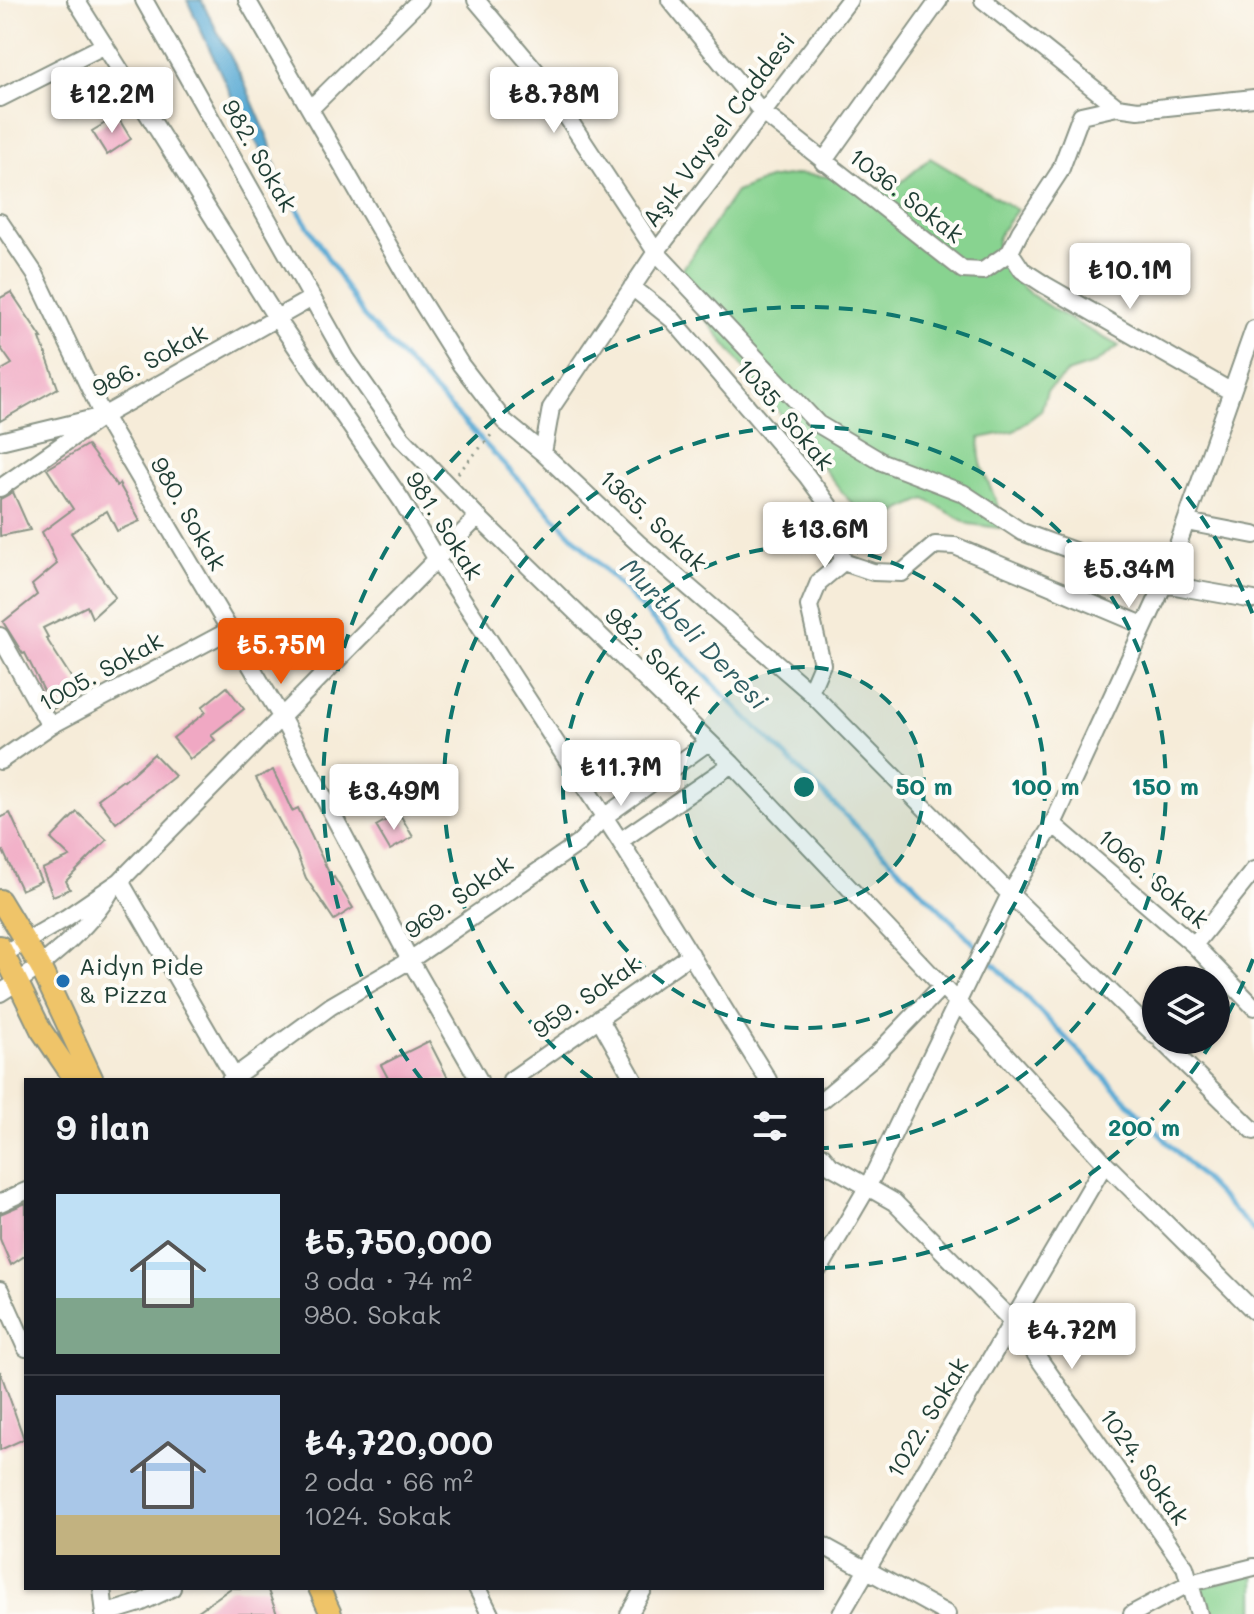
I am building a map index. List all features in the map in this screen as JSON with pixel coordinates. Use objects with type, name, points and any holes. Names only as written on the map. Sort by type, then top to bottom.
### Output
[{"type":"main road","points":[[0,900],[40,966],[92,1078]]},
{"type":"main road","points":[[1,952],[8,988],[74,1078]]},
{"type":"main road","points":[[320,1590],[331,1614]]},
{"type":"street","name":"981. Sokak","points":[[76,0],[277,319],[402,501],[620,841],[767,1078]]},
{"type":"street","name":"982. Sokak","points":[[144,0],[346,358],[402,438],[478,517],[732,764],[1105,1163],[1254,1311]]},
{"type":"street","name":"1365. Sokak","points":[[247,0],[424,305],[461,365],[504,421],[543,453],[638,543],[810,692],[1142,1022]]},
{"type":"street","points":[[310,109],[420,0]]},
{"type":"street","points":[[476,0],[540,76],[656,252],[818,424],[882,462],[963,493],[1022,532],[1164,584],[1254,600]]},
{"type":"street","name":"1036. Sokak","points":[[670,0],[762,112],[963,270],[983,271],[1010,252]]},
{"type":"street","name":"Aşık Vaysel Caddesi","points":[[543,453],[551,408],[632,287],[849,0]]},
{"type":"street","points":[[823,162],[939,0]]},
{"type":"street","points":[[983,0],[1117,107]]},
{"type":"street","points":[[0,98],[105,45]]},
{"type":"street","points":[[1230,391],[1045,285],[1022,270],[1010,252],[1060,171],[1081,115],[1117,107],[1138,110],[1254,98]]},
{"type":"street","name":"980. Sokak","points":[[0,222],[35,274],[103,416],[280,715],[410,960],[478,1078]]},
{"type":"street","name":"1035. Sokak","points":[[632,287],[673,320],[807,476],[832,510],[843,562]]},
{"type":"street","name":"986. Sokak","points":[[0,441],[103,416],[312,298]]},
{"type":"street","points":[[824,1262],[867,1188],[1010,894],[1053,824],[1164,584],[1254,329]]},
{"type":"street","points":[[0,488],[103,416]]},
{"type":"street","points":[[8,988],[40,966],[102,907],[116,884],[478,517]]},
{"type":"street","points":[[1187,522],[1254,535]]},
{"type":"street","points":[[810,692],[822,664],[809,606],[819,582],[843,562],[873,572],[902,573],[935,545],[955,546],[1143,625]]},
{"type":"street","name":"1005. Sokak","points":[[0,761],[50,726],[228,631]]},
{"type":"street","points":[[0,636],[50,726]]},
{"type":"street","name":"969. Sokak","points":[[235,1078],[331,1006],[410,960],[579,843],[604,817],[707,743]]},
{"type":"street","points":[[620,841],[732,764]]},
{"type":"street","name":"1066. Sokak","points":[[1053,824],[1194,945],[1254,1007]]},
{"type":"street","points":[[1194,945],[1254,870]]},
{"type":"street","points":[[1,952],[25,942],[116,884]]},
{"type":"street","points":[[116,884],[233,1078]]},
{"type":"street","name":"959. Sokak","points":[[514,1078],[691,954]]},
{"type":"street","points":[[824,1098],[877,1054],[942,986]]},
{"type":"street","points":[[599,1018],[633,1078]]},
{"type":"street","points":[[1175,1054],[1254,1131]]},
{"type":"street","points":[[824,1157],[831,1166],[867,1188]]},
{"type":"street","name":"1022. Sokak","points":[[841,1614],[1105,1163]]},
{"type":"street","name":"1024. Sokak","points":[[867,1188],[894,1202],[1013,1322],[1185,1567],[1199,1614]]},
{"type":"street","points":[[0,1203],[24,1192]]},
{"type":"street","points":[[0,1290],[24,1344]]},
{"type":"street","points":[[824,1546],[947,1614]]},
{"type":"street","points":[[1132,1614],[1190,1583],[1254,1567]]},
{"type":"street","points":[[102,1590],[105,1614],[168,1590]]},
{"type":"street","points":[[478,1590],[490,1614]]},
{"type":"street","points":[[629,1614],[643,1590]]},
{"type":"path","points":[[448,484],[504,421]]},
{"type":"green space","points":[[930,158],[1017,210],[997,241],[999,258],[1009,274],[1044,303],[1119,346],[1094,364],[1067,373],[1047,391],[1041,411],[1014,431],[980,438],[981,463],[997,505],[1000,528],[969,524],[925,499],[902,509],[882,523],[869,520],[847,498],[696,307],[682,270],[736,192],[768,179],[800,174],[832,177],[862,194],[898,185]]},
{"type":"green space","points":[[1254,1574],[1254,1614],[1208,1614],[1200,1587]]},
{"type":"water","points":[[187,0],[201,0],[244,82],[269,140],[279,179],[242,119]]},
{"type":"building","points":[[117,116],[131,139],[107,155],[92,131]]},
{"type":"building","points":[[11,292],[42,338],[58,388],[0,421],[0,371],[12,364],[0,347],[0,298]]},
{"type":"building","points":[[87,445],[117,486],[119,484],[140,521],[117,531],[107,511],[71,533],[115,597],[92,618],[87,606],[43,628],[46,638],[82,694],[53,709],[25,653],[3,622],[37,595],[32,585],[57,564],[42,532],[73,509],[47,469]]},
{"type":"building","points":[[13,492],[30,530],[0,536],[0,499]]},
{"type":"building","points":[[227,687],[244,709],[211,735],[215,740],[190,759],[173,738],[206,712],[202,707]]},
{"type":"building","points":[[154,754],[175,776],[116,823],[98,799]]},
{"type":"building","points":[[273,770],[292,811],[298,808],[332,879],[334,877],[353,908],[334,920],[306,878],[296,852],[256,778]]},
{"type":"building","points":[[363,782],[375,806],[359,815],[347,790]]},
{"type":"building","points":[[77,812],[107,840],[66,881],[70,889],[53,896],[42,869],[70,857],[51,839]]},
{"type":"building","points":[[10,813],[41,881],[21,890],[3,851],[0,852],[0,818]]},
{"type":"building","points":[[399,813],[413,837],[390,850],[376,826]]},
{"type":"building","points":[[429,1041],[448,1078],[388,1078],[381,1065]]},
{"type":"building","points":[[24,1204],[24,1256],[11,1265],[0,1239],[0,1214]]},
{"type":"building","points":[[0,1371],[24,1439],[0,1450]]},
{"type":"building","points":[[228,1590],[268,1590],[277,1614],[194,1614]]},
{"type":"waterway","name":"Murtbeli Deresi","points":[[276,174],[364,317],[726,697],[949,918],[1254,1231]]},
{"type":"place","name":"Aidyn Pide & Pizza","points":[[63,981]]}]
